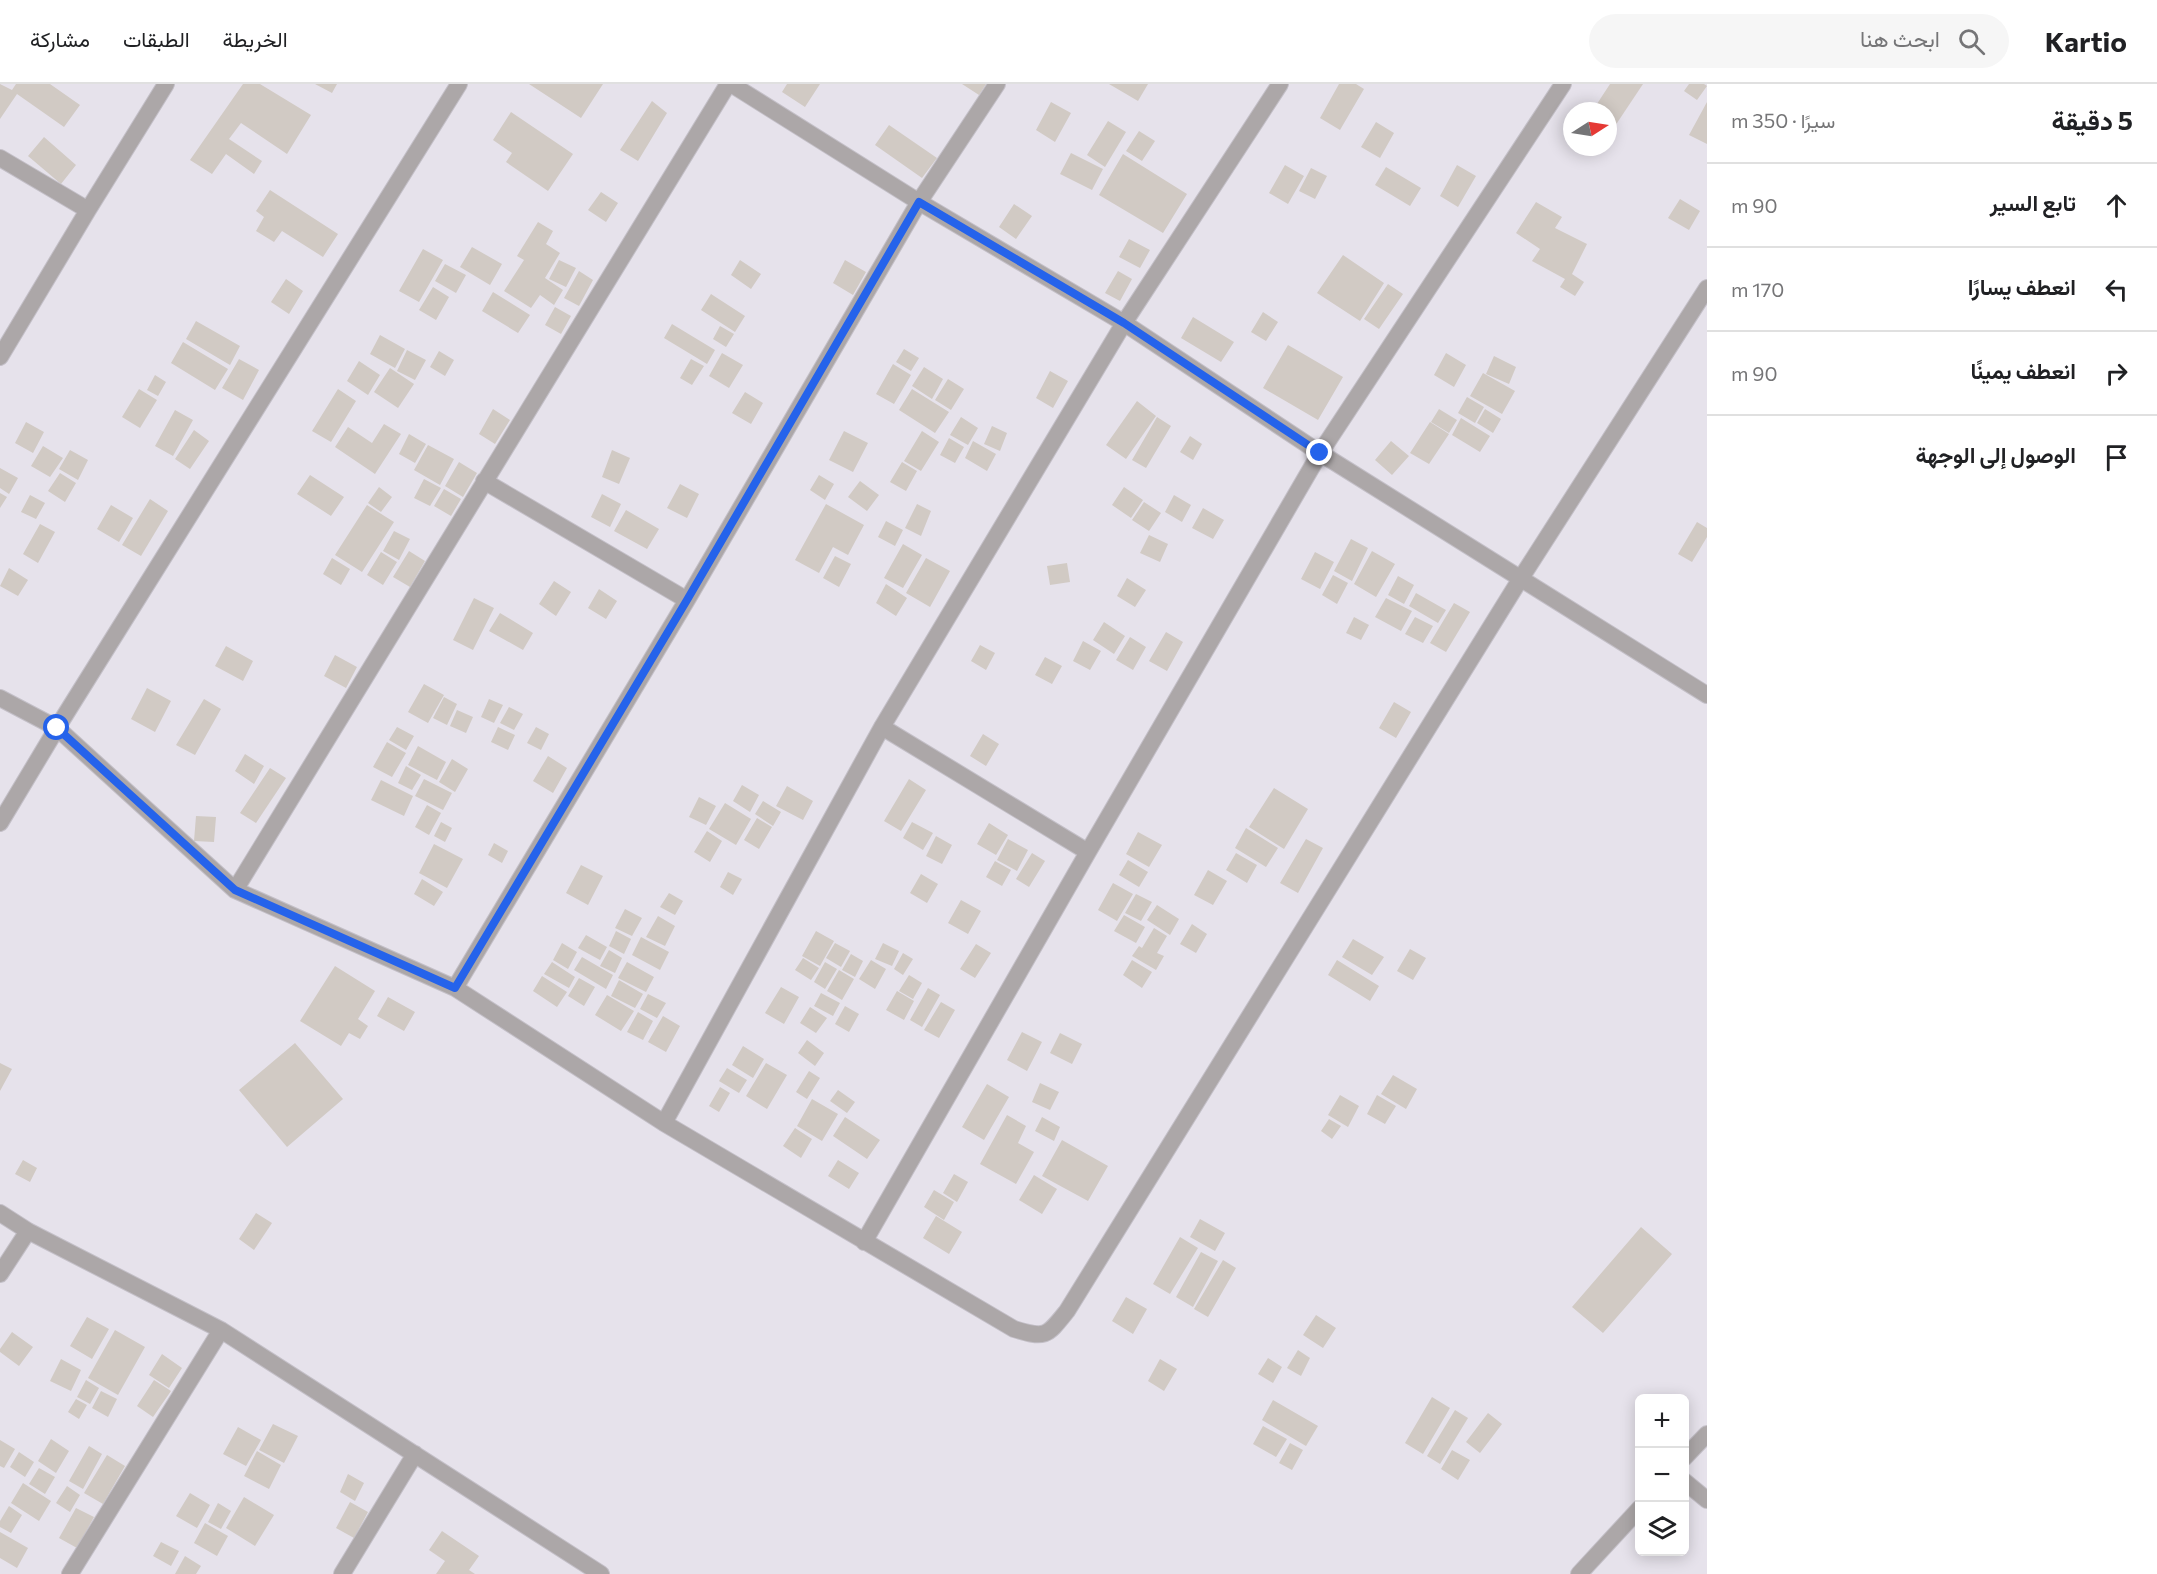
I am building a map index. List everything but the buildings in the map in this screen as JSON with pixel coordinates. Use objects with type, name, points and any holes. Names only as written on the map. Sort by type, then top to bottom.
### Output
[{"type":"street","points":[[0,357],[166,84]]},
{"type":"street","points":[[0,823],[459,84]]},
{"type":"street","points":[[235,890],[484,481],[730,84],[919,202],[1124,323],[1320,453],[1707,695]]},
{"type":"street","points":[[455,988],[687,600],[919,202],[997,84]]},
{"type":"street","points":[[664,1123],[882,728],[1124,323],[1280,84]]},
{"type":"street","points":[[864,1242],[1320,453],[1563,84]]},
{"type":"street","points":[[0,158],[88,210]]},
{"type":"street","points":[[0,698],[57,728],[235,890],[455,988],[664,1123],[1014,1329],[1035,1335],[1050,1332],[1067,1311],[1521,578],[1707,288]]},
{"type":"street","points":[[484,481],[687,600]]},
{"type":"street","points":[[882,728],[1088,852]]},
{"type":"street","points":[[0,1213],[28,1231],[221,1329],[601,1574]]},
{"type":"street","points":[[0,1274],[28,1231]]},
{"type":"street","points":[[70,1574],[221,1329]]},
{"type":"street","points":[[1689,1453],[1707,1434]]},
{"type":"street","points":[[342,1574],[416,1454]]},
{"type":"street","points":[[1689,1485],[1707,1500]]},
{"type":"street","points":[[1579,1574],[1635,1513]]},
{"type":"route","points":[[57,728],[235,890],[455,988],[687,600],[919,202],[1124,323],[1320,453]]}]
